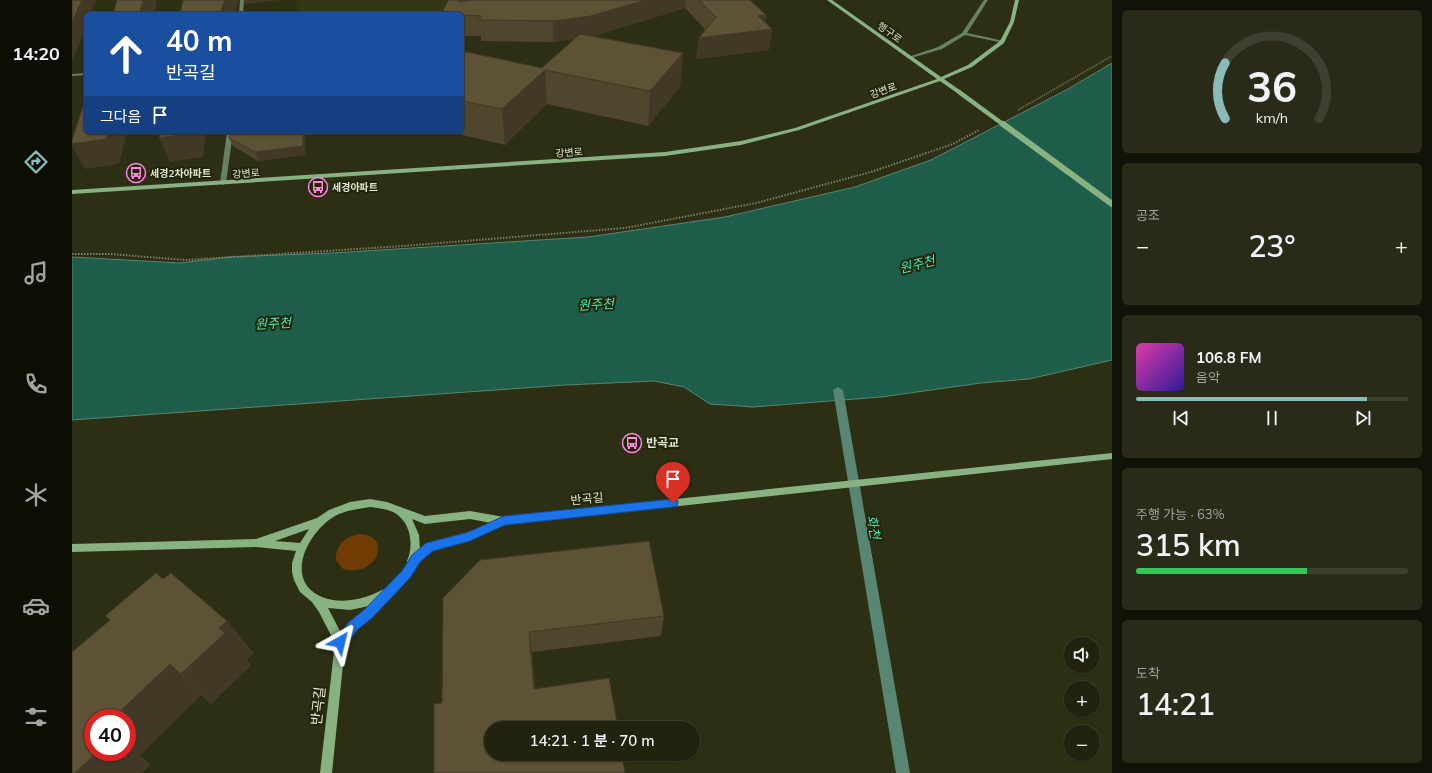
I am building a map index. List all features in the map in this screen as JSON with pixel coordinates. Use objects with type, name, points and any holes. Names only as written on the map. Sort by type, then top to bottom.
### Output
[{"type":"street","points":[[241,12],[242,0]]},
{"type":"street","name":"행구로","points":[[829,0],[941,79],[1112,204]]},
{"type":"street","points":[[910,58],[940,48],[964,34],[986,0]]},
{"type":"street","name":"강변로","points":[[72,192],[672,153],[741,143],[797,129],[941,79],[970,66],[1002,42],[1012,22],[1017,0]]},
{"type":"street","points":[[964,34],[1002,42]]},
{"type":"street","points":[[72,75],[84,74]]},
{"type":"street","points":[[223,183],[230,134]]},
{"type":"street","name":"반곡길","points":[[504,521],[1112,456]]},
{"type":"street","points":[[370,503],[387,506],[424,520],[470,515],[504,521],[470,536],[430,547],[416,558],[406,574],[368,614],[352,626],[340,642],[334,628],[317,600],[304,589],[298,574],[298,557],[304,540],[320,522],[332,513],[350,506],[370,503]]},
{"type":"street","points":[[387,506],[402,514],[412,526],[416,541],[414,557],[406,574]]},
{"type":"street","points":[[256,543],[320,522]]},
{"type":"street","points":[[72,548],[256,543],[301,547]]},
{"type":"street","points":[[317,600],[334,606],[354,606],[374,600],[392,589]]},
{"type":"street","name":"반곡길","points":[[326,773],[340,642]]},
{"type":"path","points":[[1015,111],[1050,93],[1112,56]]},
{"type":"path","points":[[72,254],[110,254],[186,260],[403,246],[625,228],[756,202],[871,172],[952,144],[980,129]]},
{"type":"shaded area","points":[[295,0],[546,0],[464,14],[464,12],[299,12]]},
{"type":"shaded area","points":[[362,534],[372,537],[377,543],[378,550],[376,557],[364,568],[354,570],[343,569],[336,560],[336,554],[340,545],[351,536]]},
{"type":"water","name":"원주천","points":[[1112,63],[1112,360],[1029,379],[981,383],[881,397],[753,407],[710,404],[684,387],[654,381],[566,385],[72,420],[72,257],[180,263],[229,257],[333,253],[588,237],[725,217],[855,187],[931,160],[1068,89]]},
{"type":"building","points":[[72,0],[82,0],[72,23]]},
{"type":"building","points":[[117,0],[143,0],[140,12],[114,12]]},
{"type":"building","points":[[183,0],[225,0],[221,12],[180,12]]},
{"type":"building","points":[[448,0],[458,0],[460,2],[472,0],[646,0],[591,16],[553,21],[479,20],[481,16],[464,15],[464,12],[442,12]]},
{"type":"building","points":[[699,0],[750,0],[766,15],[758,16],[772,29],[699,38],[716,17]]},
{"type":"building","points":[[580,34],[683,53],[650,91],[545,70],[502,109],[464,101],[464,51],[542,68]]},
{"type":"building","points":[[84,103],[84,134],[107,134],[106,139],[72,144]]},
{"type":"building","points":[[160,134],[186,134],[159,138]]},
{"type":"building","points":[[230,134],[303,134],[303,146],[255,152],[229,138]]},
{"type":"building","points":[[649,541],[664,616],[529,632],[534,689],[609,678],[617,721],[484,721],[484,761],[623,761],[625,773],[434,773],[434,704],[442,703],[443,598],[480,560]]},
{"type":"building","points":[[156,573],[163,579],[171,573],[227,621],[219,628],[225,633],[181,674],[170,664],[122,709],[84,709],[84,761],[88,761],[75,773],[72,773],[72,652],[110,620],[105,616]]},
{"type":"waterway","name":"화천","points":[[838,390],[903,773]]},
{"type":"place","name":"세경2차아파트","points":[[136,173]]},
{"type":"place","name":"세경아파트","points":[[318,187]]},
{"type":"place","name":"반곡교","points":[[632,443]]},
{"type":"route","points":[[340,642],[352,626],[368,614],[406,574],[416,558],[430,547],[470,536],[504,521],[673,503]]}]
